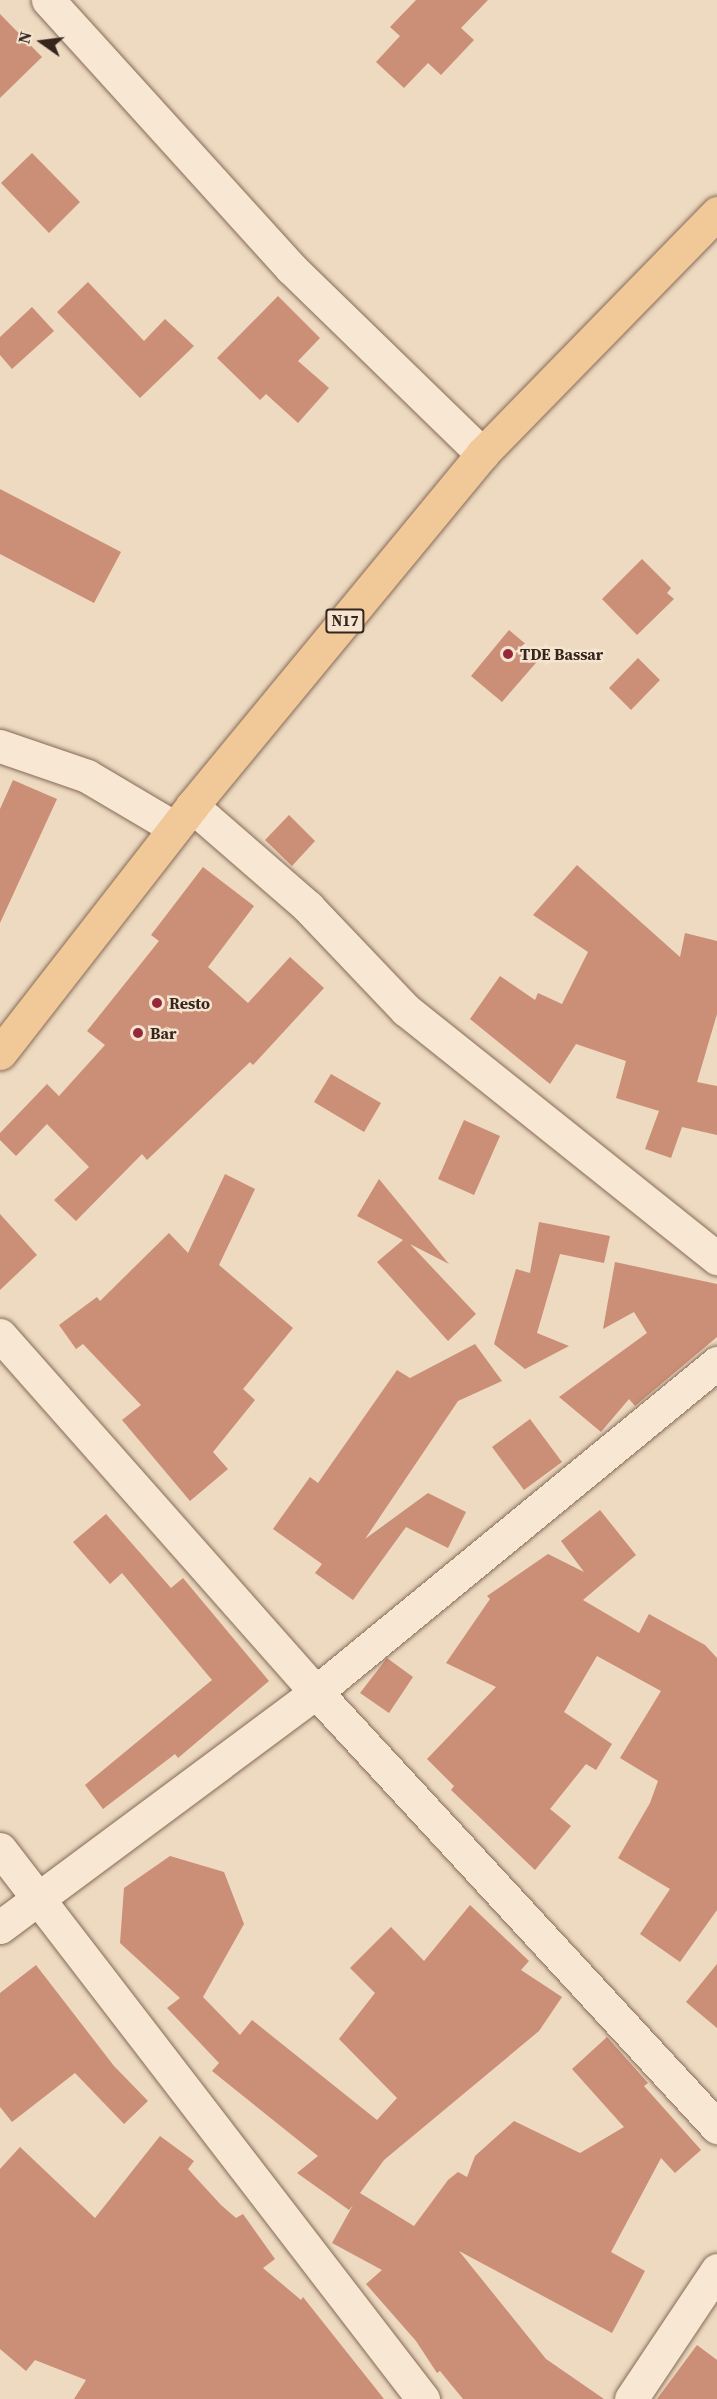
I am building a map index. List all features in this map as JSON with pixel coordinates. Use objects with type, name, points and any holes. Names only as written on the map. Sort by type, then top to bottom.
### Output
[{"type":"main road","name":"N17","points":[[0,1053],[184,817],[482,454],[717,213]]},
{"type":"street","points":[[48,0],[291,268],[482,454]]},
{"type":"street","points":[[0,746],[87,776],[184,817],[308,907],[406,1010],[605,1172],[717,1258]]},
{"type":"street","points":[[0,1335],[316,1692],[717,2127]]},
{"type":"street","points":[[0,1927],[40,1900],[316,1692],[717,1363]]},
{"type":"street","points":[[0,1849],[423,2399]]},
{"type":"street","points":[[631,2399],[717,2270]]},
{"type":"building","points":[[416,0],[488,0],[461,28],[474,40],[441,75],[428,63],[404,88],[376,62],[400,36],[390,27]]},
{"type":"building","points":[[0,14],[42,57],[0,98]]},
{"type":"building","points":[[32,153],[80,202],[49,233],[1,183]]},
{"type":"building","points":[[88,282],[144,341],[165,319],[194,346],[140,398],[57,312]]},
{"type":"building","points":[[278,296],[320,338],[298,361],[329,388],[298,423],[266,394],[260,400],[217,358]]},
{"type":"building","points":[[32,307],[54,331],[12,369],[0,355],[0,337]]},
{"type":"building","points":[[0,489],[121,552],[94,603],[0,554]]},
{"type":"building","points":[[642,559],[671,588],[667,593],[674,599],[637,635],[602,599]]},
{"type":"building","points":[[509,630],[541,657],[502,702],[471,676]]},
{"type":"building","points":[[638,658],[660,680],[631,710],[609,688]]},
{"type":"building","points":[[13,780],[57,799],[0,923],[0,809]]},
{"type":"building","points":[[289,815],[315,841],[292,866],[265,840]]},
{"type":"building","points":[[577,865],[680,957],[685,933],[717,941],[717,1014],[697,1082],[717,1086],[717,1135],[682,1127],[671,1158],[645,1149],[659,1111],[616,1098],[626,1061],[576,1044],[550,1084],[470,1019],[500,976],[535,1000],[538,993],[562,1004],[588,952],[533,915]]},
{"type":"building","points":[[203,867],[254,906],[208,967],[248,1003],[290,957],[324,988],[253,1065],[250,1062],[147,1160],[142,1154],[76,1221],[54,1200],[89,1167],[47,1124],[16,1156],[0,1140],[0,1133],[47,1084],[59,1096],[105,1045],[87,1031],[159,941],[151,935]]},
{"type":"building","points":[[331,1074],[381,1103],[364,1132],[314,1102]]},
{"type":"building","points":[[464,1120],[500,1136],[474,1195],[438,1179]]},
{"type":"building","points":[[225,1174],[255,1189],[219,1265],[293,1328],[243,1389],[255,1400],[213,1452],[228,1469],[190,1501],[122,1420],[141,1405],[83,1344],[76,1349],[59,1325],[97,1297],[100,1301],[169,1233],[188,1253]]},
{"type":"building","points":[[379,1179],[449,1264],[410,1244],[476,1314],[448,1341],[377,1262],[403,1240],[357,1216]]},
{"type":"building","points":[[0,1214],[37,1255],[0,1290]]},
{"type":"building","points":[[539,1222],[610,1236],[604,1263],[560,1254],[537,1333],[569,1346],[525,1369],[494,1344],[516,1269],[530,1273]]},
{"type":"building","points":[[615,1262],[717,1284],[717,1337],[635,1406],[629,1399],[601,1432],[559,1397],[647,1333],[634,1312],[603,1329]]},
{"type":"building","points":[[475,1344],[502,1381],[458,1401],[365,1539],[428,1493],[466,1512],[448,1548],[406,1527],[353,1600],[315,1573],[322,1564],[273,1529],[310,1477],[318,1483],[397,1370],[410,1378]]},
{"type":"building","points":[[530,1419],[562,1462],[524,1490],[492,1447]]},
{"type":"building","points":[[600,1510],[636,1555],[583,1600],[639,1633],[649,1614],[705,1645],[717,1658],[717,1910],[680,1962],[640,1934],[670,1889],[618,1858],[650,1803],[658,1781],[620,1758],[661,1691],[597,1656],[564,1712],[612,1744],[596,1770],[586,1764],[550,1809],[571,1826],[535,1870],[451,1790],[454,1786],[427,1759],[496,1687],[446,1663],[490,1599],[487,1596],[548,1554],[584,1572],[561,1541]]},
{"type":"building","points":[[106,1514],[171,1588],[183,1578],[269,1681],[178,1758],[175,1754],[103,1809],[85,1785],[212,1680],[122,1573],[110,1584],[73,1542]]},
{"type":"building","points":[[387,1658],[413,1677],[389,1713],[360,1693]]},
{"type":"building","points":[[170,1856],[224,1872],[244,1924],[203,1997],[240,2035],[252,2020],[377,2120],[397,2098],[339,2039],[375,1993],[350,1968],[391,1927],[424,1961],[470,1905],[529,1961],[521,1970],[562,1997],[539,2031],[384,2160],[360,2193],[414,2226],[448,2180],[458,2172],[467,2177],[475,2156],[514,2121],[580,2153],[624,2127],[572,2069],[607,2037],[648,2083],[644,2086],[701,2150],[675,2173],[661,2158],[611,2252],[645,2271],[612,2333],[459,2251],[546,2359],[604,2399],[463,2399],[440,2371],[437,2373],[416,2341],[366,2284],[382,2270],[332,2243],[353,2205],[349,2210],[297,2173],[318,2156],[212,2071],[219,2063],[167,2008],[180,1998],[120,1943],[124,1888]]},
{"type":"building","points":[[717,1964],[717,2028],[686,2002]]},
{"type":"building","points":[[36,1965],[114,2066],[148,2101],[124,2124],[75,2073],[12,2122],[0,2107],[0,1993]]},
{"type":"building","points":[[160,2136],[194,2161],[188,2169],[221,2205],[236,2218],[243,2214],[275,2259],[263,2268],[301,2300],[303,2297],[384,2399],[74,2399],[86,2380],[35,2360],[26,2371],[0,2349],[0,2169],[20,2147],[95,2218]]},
{"type":"building","points":[[697,2345],[717,2360],[717,2399],[657,2399]]},
{"type":"place","name":"TDE Bassar","points":[[508,654]]},
{"type":"place","name":"Resto","points":[[157,1003]]},
{"type":"place","name":"Bar","points":[[138,1033]]}]
